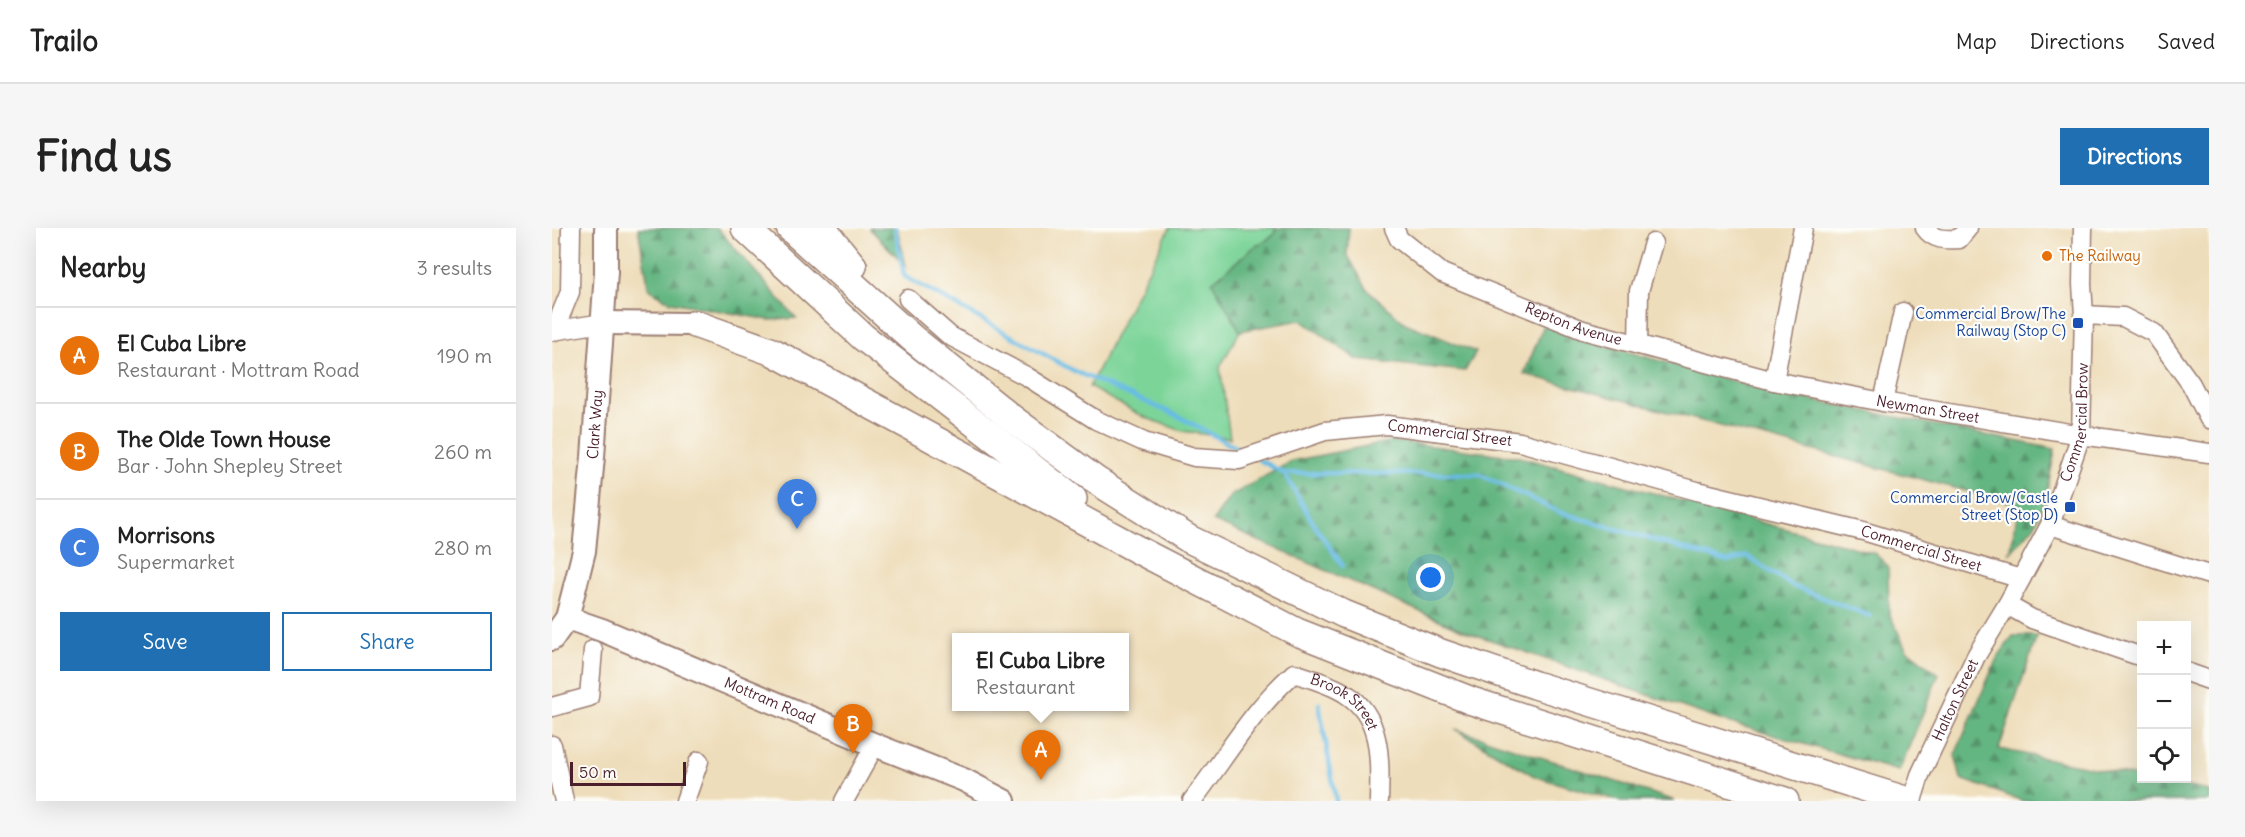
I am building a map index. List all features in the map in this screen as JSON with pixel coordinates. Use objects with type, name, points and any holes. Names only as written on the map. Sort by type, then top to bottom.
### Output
[{"type":"highway","points":[[745,228],[862,337],[1140,551]]},
{"type":"highway","points":[[790,228],[912,338],[1010,417],[1097,481],[1189,539],[1344,614],[1441,653],[1535,685],[1910,801]]},
{"type":"highway","points":[[822,228],[912,338]]},
{"type":"highway","points":[[695,324],[773,352],[1140,551],[1297,632],[1472,701],[1785,801]]},
{"type":"main road","name":"Clark Way","points":[[560,613],[584,551],[603,323],[606,228]]},
{"type":"main road","points":[[603,323],[695,324]]},
{"type":"main road","points":[[552,639],[560,613]]},
{"type":"main road","name":"Mottram Road","points":[[560,613],[964,780],[1000,800]]},
{"type":"street","points":[[553,331],[570,292],[571,228]]},
{"type":"street","name":"Repton Avenue","points":[[1394,228],[1400,239],[1442,273],[1583,330],[1773,381]]},
{"type":"street","points":[[1773,381],[1803,228]]},
{"type":"street","points":[[1925,228],[1930,235],[1946,240],[1959,240],[1968,228]]},
{"type":"street","name":"Commercial Brow","points":[[2007,604],[2050,525],[2081,435],[2084,315],[2083,228]]},
{"type":"street","points":[[1638,345],[1639,291],[1653,243]]},
{"type":"street","name":"Commercial Street","points":[[908,299],[950,336],[1026,376],[1096,420],[1144,442],[1194,457],[1239,460],[1325,431],[1387,425],[1520,442],[1697,491],[1863,531],[2021,579]]},
{"type":"street","points":[[1883,402],[1903,312]]},
{"type":"street","points":[[2084,315],[2123,317],[2154,333],[2191,384],[2209,418]]},
{"type":"street","points":[[553,331],[603,323]]},
{"type":"street","name":"Newman Street","points":[[1773,381],[2081,435],[2209,453]]},
{"type":"street","points":[[2050,525],[2209,574]]},
{"type":"street","points":[[2007,604],[2032,619],[2137,655]]},
{"type":"street","name":"Halton Street","points":[[1910,801],[1976,656],[2007,604]]},
{"type":"street","points":[[552,707],[589,698],[593,650]]},
{"type":"street","name":"Brook Street","points":[[1203,797],[1249,724],[1281,684],[1294,673],[1345,693],[1365,713],[1373,728],[1379,748],[1379,801]]},
{"type":"street","points":[[2191,673],[2209,680]]},
{"type":"street","points":[[552,745],[564,801]]},
{"type":"street","points":[[844,801],[875,745]]},
{"type":"street","points":[[685,801],[699,761]]},
{"type":"green space","points":[[638,228],[717,228],[796,318],[769,320],[671,302],[649,289]]},
{"type":"green space","points":[[897,228],[906,266],[870,229]]},
{"type":"green space","points":[[1170,228],[1276,228],[1273,236],[1253,248],[1213,282],[1240,331],[1220,367],[1230,438],[1182,431],[1144,417],[1089,387]]},
{"type":"green space","points":[[1276,228],[1349,228],[1347,254],[1367,289],[1405,323],[1476,352],[1465,371],[1358,360],[1301,320],[1240,331],[1212,282],[1253,248],[1273,236]]},
{"type":"green space","points":[[1544,325],[1581,339],[1773,392],[2055,449],[2046,497],[2035,525],[2010,553],[2019,505],[1524,374]]},
{"type":"green space","points":[[1392,441],[1520,457],[1874,553],[1888,566],[1889,613],[1906,649],[1939,674],[1899,771],[1720,720],[1462,630],[1213,521],[1230,496],[1292,461]]},
{"type":"green space","points":[[2013,636],[2037,636],[1999,749],[2137,777],[2137,783],[2169,783],[2209,791],[2209,801],[2023,801],[1961,779],[1955,755],[1997,658]]},
{"type":"green space","points":[[1455,729],[1675,801],[1620,801],[1536,777]]},
{"type":"waterway","points":[[895,228],[904,276],[1074,371],[1176,415],[1244,452]]},
{"type":"waterway","points":[[1259,460],[1284,473],[1479,474],[1559,512],[1728,562],[1747,556],[1792,586],[1870,616]]},
{"type":"waterway","points":[[1284,473],[1315,526],[1343,566]]},
{"type":"waterway","points":[[1319,704],[1336,801]]},
{"type":"place","name":"The Railway","points":[[2047,256]]},
{"type":"place","name":"Commercial Brow/The Railway (Stop C)","points":[[2078,323]]},
{"type":"place","name":"Commercial Brow/Castle Street (Stop D)","points":[[2070,507]]},
{"type":"place","name":"Morrisons","points":[[797,529]]},
{"type":"place","name":"The Olde Town House","points":[[853,754]]},
{"type":"place","name":"El Cuba Libre","points":[[1041,780]]}]
